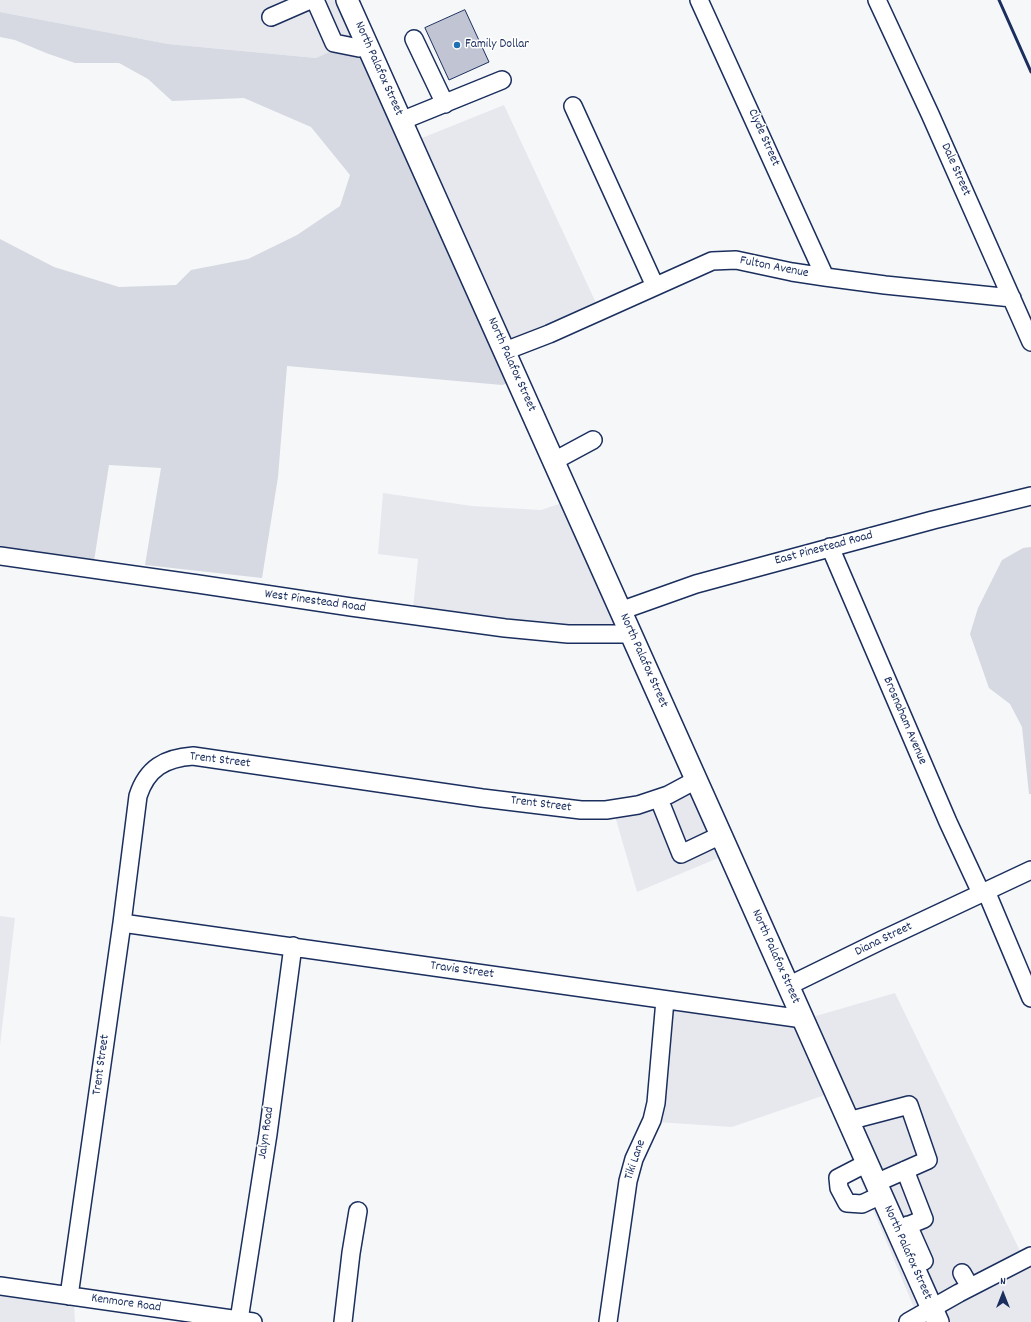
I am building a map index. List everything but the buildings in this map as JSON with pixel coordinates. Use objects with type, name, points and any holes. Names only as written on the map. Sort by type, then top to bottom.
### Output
[{"type":"main road","name":"North Palafox Street","points":[[347,0],[848,1121],[879,1189],[902,1228],[913,1266],[935,1315]]},
{"type":"street","points":[[272,17],[310,0]]},
{"type":"street","points":[[315,0],[334,43],[358,48],[367,44]]},
{"type":"street","name":"Clyde Street","points":[[699,0],[825,277]]},
{"type":"street","name":"Dale Street","points":[[877,0],[930,114],[1031,342]]},
{"type":"street","points":[[414,39],[445,104]]},
{"type":"street","points":[[401,121],[502,80]]},
{"type":"street","points":[[573,106],[655,286]]},
{"type":"street","name":"Fulton Avenue","points":[[505,351],[549,334],[712,261],[736,260],[792,272],[825,277],[885,285],[1012,298]]},
{"type":"street","points":[[554,462],[594,440]]},
{"type":"street","name":"East Pinestead Road","points":[[620,611],[696,584],[830,547],[1031,496]]},
{"type":"street","name":"Brosnaham Avenue","points":[[830,547],[948,822],[984,892],[1031,998]]},
{"type":"street","name":"West Pinestead Road","points":[[0,556],[504,628],[568,634],[630,634]]},
{"type":"street","name":"Trent Street","points":[[69,1296],[122,923],[138,796],[148,775],[158,766],[166,761],[179,757],[193,756],[482,798],[582,810],[622,808],[659,799],[696,780]]},
{"type":"street","points":[[659,799],[681,854],[721,835]]},
{"type":"street","name":"Diana Street","points":[[788,986],[1031,870]]},
{"type":"street","name":"Travis Street","points":[[122,923],[803,1019]]},
{"type":"street","name":"Jalyn Road","points":[[246,1321],[268,1134],[293,946]]},
{"type":"street","name":"Tiki Lane","points":[[608,1322],[628,1181],[634,1159],[652,1120],[656,1103],[665,1000]]},
{"type":"street","points":[[848,1121],[909,1105],[928,1160],[906,1170],[879,1189],[862,1204],[846,1203],[839,1188],[838,1178],[867,1163]]},
{"type":"street","points":[[902,1228],[924,1219],[906,1170]]},
{"type":"street","points":[[343,1322],[351,1253],[358,1211]]},
{"type":"street","points":[[908,1322],[935,1315],[966,1280],[1031,1256]]},
{"type":"street","name":"Kenmore Road","points":[[0,1286],[246,1321]]},
{"type":"shaded area","points":[[0,0],[340,0],[357,39],[316,58],[168,44],[0,12]]},
{"type":"shaded area","points":[[0,12],[168,44],[316,58],[357,39],[512,382],[502,385],[287,366],[278,477],[262,578],[145,565],[161,468],[109,465],[94,561],[0,547],[0,239],[54,267],[119,287],[176,285],[191,270],[248,259],[297,235],[340,206],[350,175],[311,127],[244,98],[172,101],[148,79],[119,63],[75,63],[15,40],[0,37]]},
{"type":"shaded area","points":[[504,105],[597,305],[508,343],[417,140]]},
{"type":"shaded area","points":[[383,493],[472,506],[541,510],[565,502],[620,627],[568,627],[413,609],[418,559],[378,554]]},
{"type":"shaded area","points":[[1031,547],[1031,794],[1029,794],[1022,727],[1010,704],[989,688],[970,634],[978,608],[1002,560],[1023,548]]},
{"type":"shaded area","points":[[693,789],[723,856],[637,892],[615,816]]},
{"type":"shaded area","points":[[0,916],[15,918],[0,1045]]},
{"type":"shaded area","points":[[895,993],[1021,1253],[934,1299],[809,1018]]},
{"type":"shaded area","points":[[670,1007],[799,1026],[923,1305],[915,1310],[825,1095],[732,1127],[657,1122]]},
{"type":"shaded area","points":[[1031,1263],[1031,1322],[944,1322],[940,1312]]},
{"type":"shaded area","points":[[0,1293],[74,1304],[75,1322],[0,1322]]},
{"type":"railway","points":[[999,0],[1031,72]]},
{"type":"place","name":"Family Dollar","points":[[457,45]]}]
